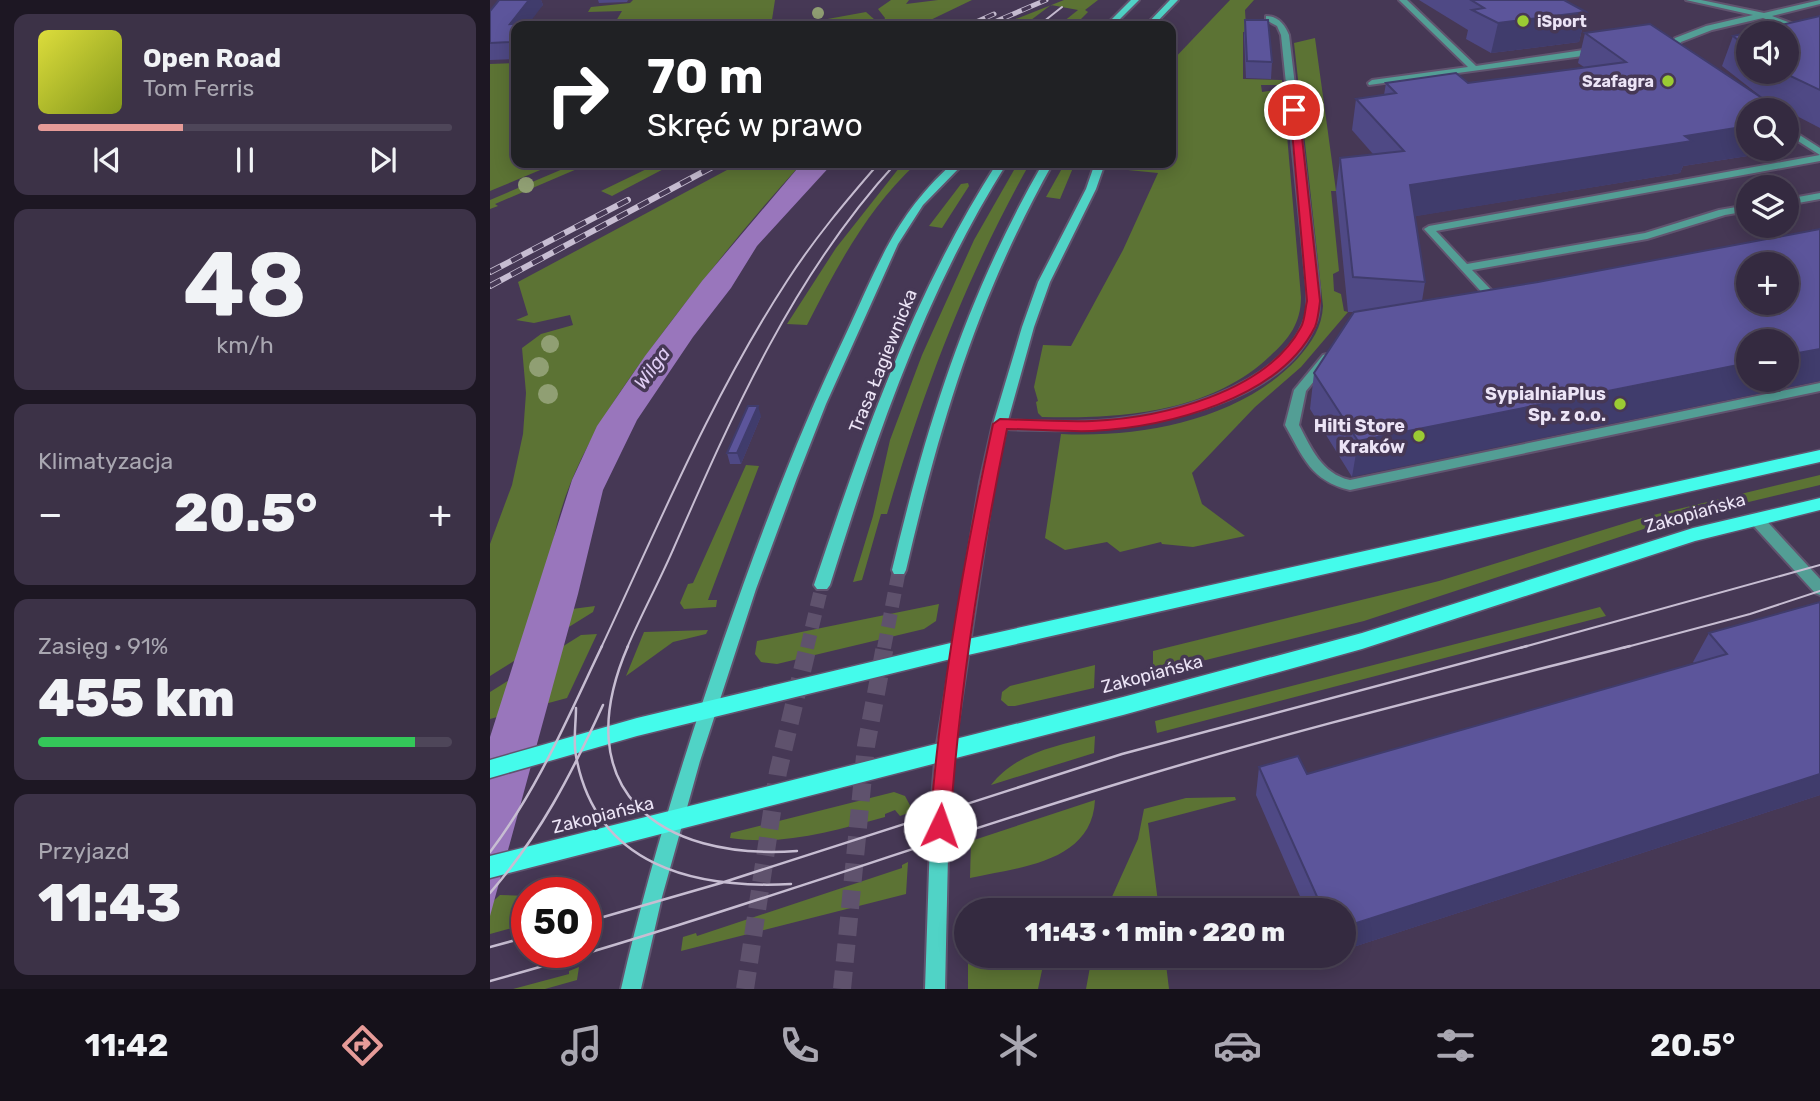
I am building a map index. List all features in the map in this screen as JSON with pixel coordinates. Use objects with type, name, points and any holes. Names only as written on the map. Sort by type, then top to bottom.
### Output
[{"type":"main road","points":[[1114,21],[1135,0]]},
{"type":"main road","points":[[1154,21],[1174,0]]},
{"type":"main road","points":[[631,989],[650,905],[708,710],[769,529],[799,451],[836,366],[906,223],[928,194],[954,168]]},
{"type":"main road","name":"Trasa Łagiewnicka","points":[[822,585],[854,484],[898,364],[943,264],[999,168]]},
{"type":"main road","points":[[899,570],[932,436],[977,310],[1004,244],[1045,168]]},
{"type":"main road","points":[[935,989],[940,810],[945,750],[983,504],[1000,424],[1028,327],[1044,282],[1091,189],[1098,168]]},
{"type":"main road","name":"Zakopiańska","points":[[490,769],[606,735],[959,649],[1820,456]]},
{"type":"main road","name":"Zakopiańska","points":[[490,867],[1362,641],[1693,535],[1820,504]]},
{"type":"lane","points":[[1403,0],[1474,68]]},
{"type":"lane","points":[[1690,0],[1763,15],[1820,37]]},
{"type":"lane","points":[[1665,42],[1709,28],[1820,2]]},
{"type":"lane","points":[[1000,424],[1115,424],[1153,419],[1187,410],[1217,400],[1260,377],[1285,356],[1305,333],[1312,318],[1313,287],[1286,35],[1281,25],[1269,18]]},
{"type":"lane","points":[[1678,40],[1669,52],[1680,60]]},
{"type":"lane","points":[[1372,83],[1611,49]]},
{"type":"lane","points":[[1799,138],[1820,152]]},
{"type":"lane","points":[[1491,297],[1429,229],[1820,158]]},
{"type":"lane","points":[[1799,200],[1820,196]]},
{"type":"lane","points":[[1464,268],[1647,236],[1736,210]]},
{"type":"lane","points":[[1333,350],[1300,390],[1292,425],[1322,475],[1330,481],[1350,485],[1820,387]]},
{"type":"lane","points":[[1756,519],[1820,589]]},
{"type":"green space","points":[[633,0],[775,0],[772,21],[616,21],[622,11],[588,12],[591,7],[630,3]]},
{"type":"green space","points":[[891,0],[909,0],[906,4],[972,0],[928,21],[884,21],[885,18],[878,9]]},
{"type":"green space","points":[[1064,0],[1098,0],[1085,10],[1088,12],[1079,21],[1064,21],[1078,10],[1051,5]]},
{"type":"green space","points":[[1230,0],[1254,0],[1245,10],[1246,27],[1266,32],[1243,32],[1243,79],[1282,80],[1282,85],[1261,85],[1262,92],[1283,89],[1301,297],[1299,315],[1288,337],[1277,350],[1246,375],[1220,390],[1163,409],[1133,414],[1042,417],[1038,413],[1034,387],[1043,345],[1071,346],[1123,250],[1158,173],[1128,168],[1176,168],[1176,57]]},
{"type":"green space","points":[[1051,5],[1030,21],[1011,21]]},
{"type":"green space","points":[[866,12],[875,20],[874,21],[816,21]]},
{"type":"green space","points":[[1315,38],[1336,191],[1331,191],[1339,271],[1333,274],[1334,291],[1341,294],[1344,311],[1348,312],[1301,367],[1255,407],[1192,473],[1202,504],[1245,536],[1193,547],[1161,542],[1120,552],[1107,542],[1065,550],[1045,538],[1061,434],[1124,433],[1188,421],[1219,410],[1248,397],[1275,379],[1298,358],[1315,334],[1321,321],[1323,306],[1294,43]]},
{"type":"green space","points":[[511,63],[511,168],[545,168],[490,191],[490,64]]},
{"type":"green space","points":[[565,168],[579,168],[495,204],[498,206],[490,209],[490,200]]},
{"type":"green space","points":[[649,168],[665,168],[612,196],[601,191]]},
{"type":"green space","points":[[731,168],[798,168],[722,257],[637,367],[601,422],[572,480],[561,510],[552,550],[557,611],[595,606],[593,612],[490,676],[490,544],[512,485],[523,434],[526,393],[522,348],[541,334],[573,325],[570,315],[534,323],[516,320],[528,315],[518,282]]},
{"type":"green space","points":[[899,168],[912,168],[868,219],[807,325],[787,324],[836,248]]},
{"type":"green space","points":[[1015,168],[1027,168],[966,291],[916,421],[887,514],[881,514],[862,580],[853,582],[873,516],[890,440],[922,355],[974,240]]},
{"type":"green space","points":[[1062,168],[1073,168],[1060,199],[1046,197]]},
{"type":"green space","points":[[968,183],[969,186],[942,228],[929,226],[961,184]]},
{"type":"green space","points":[[746,465],[759,466],[708,600],[717,600],[716,607],[684,609],[680,603],[688,584],[693,583]]},
{"type":"green space","points":[[1820,475],[1820,485],[1665,522],[1364,621],[1153,673],[1153,651],[1439,581],[1645,517]]},
{"type":"green space","points":[[939,604],[936,621],[924,629],[777,664],[761,662],[755,654],[757,641]]},
{"type":"green space","points":[[1600,607],[1606,616],[1157,733],[1155,721]]},
{"type":"green space","points":[[708,630],[706,634],[673,642],[626,676],[644,632]]},
{"type":"green space","points":[[597,634],[567,698],[490,719],[490,692],[581,635]]},
{"type":"green space","points":[[1095,665],[1094,688],[1015,706],[1008,706],[1001,700],[1002,692],[1010,686]]},
{"type":"green space","points":[[1095,736],[1094,753],[991,785],[1001,774],[1025,758],[1052,747]]},
{"type":"green space","points":[[894,792],[905,796],[913,811],[900,816],[895,810],[885,814],[885,817],[789,839],[730,838],[731,833]]},
{"type":"green space","points":[[1235,797],[1236,800],[1148,823],[1157,898],[1111,898],[1138,839],[1144,809],[1186,798]]},
{"type":"green space","points":[[1095,800],[1091,821],[1081,837],[1067,849],[1050,859],[1030,865],[970,878],[971,841]]},
{"type":"green space","points":[[908,862],[906,894],[681,951],[683,937],[696,933],[697,936],[902,868],[902,865]]},
{"type":"green space","points":[[500,895],[511,895],[511,928],[490,934],[490,904]]},
{"type":"green space","points":[[579,968],[577,980],[545,989],[513,989],[569,974],[569,971]]},
{"type":"green space","points":[[968,968],[1042,968],[1038,989],[968,989]]},
{"type":"green space","points":[[1090,968],[1166,968],[1169,989],[1086,989]]},
{"type":"water","name":"Wilga","points":[[798,168],[828,168],[757,246],[731,288],[693,337],[637,420],[603,490],[578,594],[490,916],[490,737],[572,480],[597,426],[645,356],[702,281]]},
{"type":"building","points":[[499,0],[529,0],[511,21],[510,42],[490,43],[490,11]]},
{"type":"building","points":[[1471,0],[1564,0],[1586,12],[1498,23],[1472,10],[1484,8]]},
{"type":"building","points":[[1820,16],[1820,90],[1799,80],[1798,21]]},
{"type":"building","points":[[1245,20],[1268,20],[1272,62],[1247,61]]},
{"type":"building","points":[[1650,24],[1736,81],[1736,84],[1741,84],[1762,98],[1736,98],[1736,128],[1685,136],[1692,141],[1410,185],[1425,282],[1353,277],[1340,158],[1404,151],[1356,99],[1396,93],[1386,83],[1456,73],[1468,83],[1626,62],[1585,33]]},
{"type":"building","points":[[1820,229],[1820,349],[1799,353],[1799,329],[1736,329],[1736,365],[1358,441],[1314,373],[1354,312],[1538,282],[1772,238],[1799,238],[1799,233]]},
{"type":"building","points":[[748,406],[758,406],[737,453],[727,453]]},
{"type":"building","points":[[1820,602],[1820,774],[1356,923],[1356,898],[1318,898],[1259,767],[1298,756],[1307,774],[1727,654],[1709,633]]},
{"type":"tunnel","points":[[884,648],[899,570]]},
{"type":"tunnel","points":[[807,648],[822,585]]},
{"type":"tunnel","points":[[745,989],[778,772],[808,646]]},
{"type":"tunnel","points":[[842,989],[866,746],[885,646]]},
{"type":"tram line","points":[[1044,21],[1062,7]]},
{"type":"tram line","points":[[601,648],[734,369],[808,250],[875,168]]},
{"type":"tram line","points":[[627,648],[718,448],[768,347],[826,251],[892,168]]},
{"type":"tram line","points":[[1520,648],[1820,565]]},
{"type":"tram line","points":[[1623,648],[1750,614],[1820,591]]},
{"type":"tram line","points":[[490,852],[538,778],[602,646]]},
{"type":"tram line","points":[[628,646],[612,696],[609,740],[618,776],[637,806],[666,828],[703,843],[747,851],[797,851]]},
{"type":"tram line","points":[[723,882],[1122,754],[1527,646]]},
{"type":"tram line","points":[[490,981],[647,935],[1038,808],[1181,765],[1372,712],[1630,646]]},
{"type":"tram line","points":[[577,759],[603,705]]},
{"type":"tram line","points":[[576,708],[577,759]]},
{"type":"tram line","points":[[490,893],[539,827],[577,759]]},
{"type":"tram line","points":[[577,759],[587,793],[604,823],[627,846],[655,863],[686,875],[723,882]]},
{"type":"tram line","points":[[602,917],[723,882]]},
{"type":"tram line","points":[[723,882],[791,884]]},
{"type":"tram line","points":[[490,947],[511,941]]},
{"type":"railway","points":[[997,21],[1046,0]]},
{"type":"railway","points":[[978,21],[994,14]]},
{"type":"railway","points":[[490,286],[710,168]]},
{"type":"railway","points":[[490,272],[628,200]]},
{"type":"place","name":"iSport","points":[[1523,21]]},
{"type":"place","name":"Szafagra","points":[[1668,81]]},
{"type":"place","name":"SypialniaPlus Sp. z o.o.","points":[[1620,404]]},
{"type":"place","name":"Hilti Store Kraków","points":[[1419,436]]},
{"type":"route","points":[[940,826],[945,750],[959,649],[983,504],[1000,424],[1093,426],[1170,415],[1217,400],[1248,384],[1273,368],[1292,349],[1309,326],[1314,301],[1294,110]]}]
